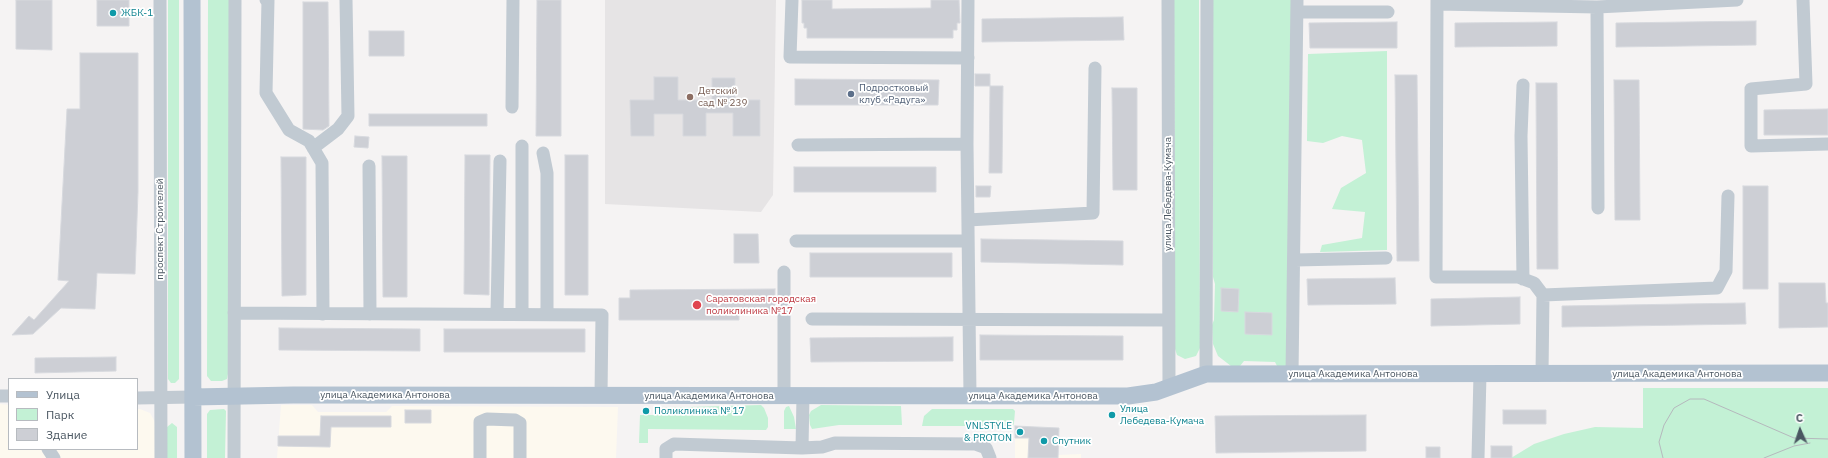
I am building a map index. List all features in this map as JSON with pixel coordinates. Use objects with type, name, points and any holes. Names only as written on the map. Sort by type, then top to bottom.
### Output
[{"type":"main road","points":[[192,0],[193,458]]},
{"type":"main road","name":"улица Академика Антонова","points":[[193,397],[293,395],[1128,396],[1156,392],[1206,374],[1828,373]]},
{"type":"street","name":"проспект Строителей","points":[[160,0],[161,458]]},
{"type":"street","points":[[234,458],[235,0]]},
{"type":"street","points":[[266,0],[268,0],[266,94],[290,130],[309,141],[322,163],[323,314]]},
{"type":"street","points":[[313,148],[338,129],[348,116],[346,0]]},
{"type":"street","points":[[512,107],[513,0]]},
{"type":"street","points":[[792,0],[790,58],[968,58]]},
{"type":"street","points":[[968,0],[968,241],[970,396]]},
{"type":"street","name":"улица Лебедева-Кумача","points":[[1168,0],[1168,387]]},
{"type":"street","points":[[1206,374],[1207,0]]},
{"type":"street","points":[[1542,374],[1543,295],[1534,283],[1518,277],[1436,277],[1437,2],[1597,7],[1738,0]]},
{"type":"street","points":[[1803,0],[1806,84],[1751,89],[1751,146],[1828,144]]},
{"type":"street","points":[[1292,374],[1295,260],[1297,6],[1388,12]]},
{"type":"street","points":[[1597,7],[1598,208]]},
{"type":"street","points":[[968,220],[1093,213],[1095,68]]},
{"type":"street","points":[[1523,85],[1521,136],[1523,279]]},
{"type":"street","points":[[798,145],[968,144]]},
{"type":"street","points":[[522,146],[522,314]]},
{"type":"street","points":[[543,153],[547,173],[547,314]]},
{"type":"street","points":[[497,314],[500,161]]},
{"type":"street","points":[[369,166],[370,314]]},
{"type":"street","points":[[1543,295],[1717,288],[1726,271],[1728,196]]},
{"type":"street","points":[[796,241],[968,241]]},
{"type":"street","points":[[1295,260],[1386,258]]},
{"type":"street","points":[[784,272],[784,396]]},
{"type":"street","points":[[234,313],[602,315],[601,395]]},
{"type":"street","points":[[812,319],[1168,320]]},
{"type":"street","points":[[1478,458],[1480,433],[1480,374]]},
{"type":"street","points":[[802,448],[803,396]]},
{"type":"street","points":[[138,398],[193,397]]},
{"type":"street","points":[[480,458],[480,422],[487,419],[515,420],[520,423],[520,458]]},
{"type":"street","points":[[666,458],[666,449],[674,444],[802,448],[822,447],[835,443],[976,444],[986,448],[990,458]]},
{"type":"shaded area","name":"Детский сад № 239","points":[[605,0],[776,0],[773,195],[761,212],[605,204]]},
{"type":"shaded area","points":[[0,404],[8,405],[8,450],[138,450],[138,409],[150,413],[155,422],[156,458],[0,458]]},
{"type":"shaded area","points":[[281,405],[312,405],[318,412],[386,412],[392,406],[618,407],[616,458],[277,458]]},
{"type":"shaded area","name":"Спутник","points":[[1015,426],[1059,428],[1058,455],[1081,454],[1081,458],[1015,458]]},
{"type":"green space","points":[[168,0],[179,0],[179,379],[175,383],[171,383],[168,379]]},
{"type":"green space","points":[[208,0],[231,0],[228,374],[227,379],[222,381],[211,381],[207,376]]},
{"type":"green space","points":[[1174,0],[1199,0],[1200,348],[1196,356],[1185,359],[1177,355],[1175,349]]},
{"type":"green space","points":[[1213,0],[1292,0],[1286,366],[1277,366],[1275,362],[1244,361],[1240,366],[1231,366],[1218,356],[1213,344],[1212,325],[1214,320],[1215,284],[1213,277]]},
{"type":"green space","points":[[1387,51],[1387,250],[1320,252],[1322,245],[1362,238],[1365,212],[1332,209],[1341,188],[1366,173],[1362,140],[1342,136],[1323,143],[1307,141],[1308,54]]},
{"type":"green space","points":[[1643,388],[1828,388],[1828,458],[1511,458],[1534,444],[1564,434],[1595,427],[1643,428]]},
{"type":"green space","points":[[761,405],[764,408],[768,418],[768,427],[766,430],[648,429],[648,443],[639,443],[640,415],[654,415],[654,408]]},
{"type":"green space","points":[[821,405],[901,406],[902,425],[839,425],[812,429],[809,415],[811,411]]},
{"type":"green space","points":[[789,406],[794,417],[796,429],[784,429],[784,411],[786,407]]},
{"type":"green space","points":[[224,409],[226,411],[225,458],[207,458],[207,414],[210,410]]},
{"type":"green space","points":[[932,409],[1013,409],[1015,411],[1014,423],[1013,426],[922,426],[924,416]]},
{"type":"green space","points":[[172,423],[177,427],[177,458],[167,458],[167,427]]},
{"type":"building","points":[[16,0],[52,0],[52,50],[16,49]]},
{"type":"building","name":"ЖБК-1","points":[[97,0],[129,0],[129,26],[97,26]]},
{"type":"building","points":[[537,0],[561,0],[561,136],[536,136]]},
{"type":"building","points":[[802,0],[832,0],[832,9],[931,8],[931,0],[959,0],[960,23],[957,23],[957,30],[953,30],[953,38],[807,38],[807,28],[804,28],[804,23],[802,23]]},
{"type":"building","points":[[303,2],[328,2],[329,126],[323,130],[303,129]]},
{"type":"building","points":[[1123,17],[1124,40],[982,42],[982,19]]},
{"type":"building","points":[[1756,21],[1756,45],[1616,47],[1616,23]]},
{"type":"building","points":[[1397,22],[1397,48],[1310,48],[1309,23]]},
{"type":"building","points":[[1557,22],[1557,46],[1455,47],[1455,23]]},
{"type":"building","points":[[369,31],[404,31],[404,56],[369,56]]},
{"type":"building","points":[[80,53],[138,53],[138,192],[135,274],[97,273],[95,309],[61,308],[33,334],[12,335],[29,316],[34,320],[69,281],[58,280],[67,109],[80,109]]},
{"type":"building","points":[[975,74],[990,74],[990,86],[975,86]]},
{"type":"building","points":[[1395,75],[1417,75],[1419,261],[1397,261]]},
{"type":"building","points":[[654,77],[678,77],[678,100],[712,100],[712,78],[735,78],[735,100],[760,100],[760,136],[733,136],[733,113],[706,113],[706,136],[683,136],[683,114],[654,114],[654,136],[631,136],[630,100],[654,100]]},
{"type":"building","points":[[795,79],[939,80],[938,105],[795,105]]},
{"type":"building","points":[[1614,80],[1639,80],[1640,220],[1615,220]]},
{"type":"building","points":[[1536,83],[1557,83],[1558,269],[1537,269]]},
{"type":"building","points":[[990,86],[1003,86],[1002,173],[989,173]]},
{"type":"building","points":[[1112,88],[1137,88],[1137,190],[1113,190]]},
{"type":"building","points":[[1828,109],[1828,135],[1764,135],[1764,110]]},
{"type":"building","points":[[369,114],[487,114],[487,126],[369,126]]},
{"type":"building","points":[[355,136],[369,137],[368,148],[354,147]]},
{"type":"building","points":[[465,155],[490,155],[489,295],[464,294]]},
{"type":"building","points":[[565,155],[588,155],[588,295],[565,295]]},
{"type":"building","points":[[382,156],[407,156],[407,297],[383,297]]},
{"type":"building","points":[[281,157],[306,157],[306,295],[282,296]]},
{"type":"building","points":[[794,167],[936,167],[936,192],[794,192]]},
{"type":"building","points":[[976,186],[991,186],[990,197],[976,197]]},
{"type":"building","points":[[1743,186],[1768,186],[1768,289],[1743,289]]},
{"type":"building","points":[[734,234],[758,234],[759,263],[734,263]]},
{"type":"building","points":[[981,239],[1123,241],[1123,265],[981,262]]},
{"type":"building","points":[[810,253],[952,253],[952,277],[810,277]]},
{"type":"building","points":[[1395,278],[1396,304],[1308,305],[1307,279]]},
{"type":"building","points":[[1779,283],[1825,283],[1826,303],[1828,303],[1828,327],[1779,328]]},
{"type":"building","points":[[1221,288],[1239,289],[1238,312],[1221,311]]},
{"type":"building","points":[[775,289],[775,313],[739,313],[739,320],[619,320],[619,298],[630,298],[630,290]]},
{"type":"building","points":[[1520,297],[1520,324],[1431,326],[1431,299]]},
{"type":"building","points":[[1745,303],[1746,324],[1562,327],[1562,306]]},
{"type":"building","points":[[1245,312],[1272,313],[1272,335],[1245,334]]},
{"type":"building","points":[[279,328],[420,329],[420,351],[279,350]]},
{"type":"building","points":[[444,329],[585,329],[585,352],[444,352]]},
{"type":"building","points":[[980,335],[1123,336],[1123,360],[980,360]]},
{"type":"building","points":[[953,337],[953,361],[811,362],[810,338]]},
{"type":"building","points":[[116,357],[116,371],[35,373],[35,358]]},
{"type":"building","points":[[405,410],[431,410],[431,423],[405,423]]},
{"type":"building","points":[[1503,410],[1546,410],[1546,424],[1503,424]]},
{"type":"building","points":[[1366,415],[1366,451],[1216,453],[1215,416]]},
{"type":"building","points":[[321,416],[391,416],[391,427],[331,427],[330,447],[278,446],[278,436],[320,436]]},
{"type":"building","name":"Спутник","points":[[1015,426],[1059,428],[1058,458],[1028,458],[1029,438],[1015,438]]},
{"type":"building","points":[[1491,446],[1512,446],[1512,458],[1491,458]]},
{"type":"building","points":[[1426,447],[1440,447],[1440,458],[1426,458]]},
{"type":"tram line","points":[[1663,458],[1659,442],[1664,425],[1674,408],[1690,399],[1704,399],[1794,438],[1828,439]]},
{"type":"tram line","points":[[1764,458],[1794,446],[1810,443]]},
{"type":"place","name":"ЖБК-1","points":[[113,13]]},
{"type":"place","name":"Подростковый клуб «Радуга»","points":[[851,94]]},
{"type":"place","name":"Детский сад № 239","points":[[690,97]]},
{"type":"place","name":"Саратовская городская поликлиника №17","points":[[697,305]]},
{"type":"place","name":"Поликлиника № 17","points":[[646,411]]},
{"type":"place","name":"Улица Лебедева-Кумача","points":[[1112,415]]},
{"type":"place","name":"VNLSTYLE & PROTON","points":[[1020,432]]},
{"type":"place","name":"Спутник","points":[[1044,441]]}]
